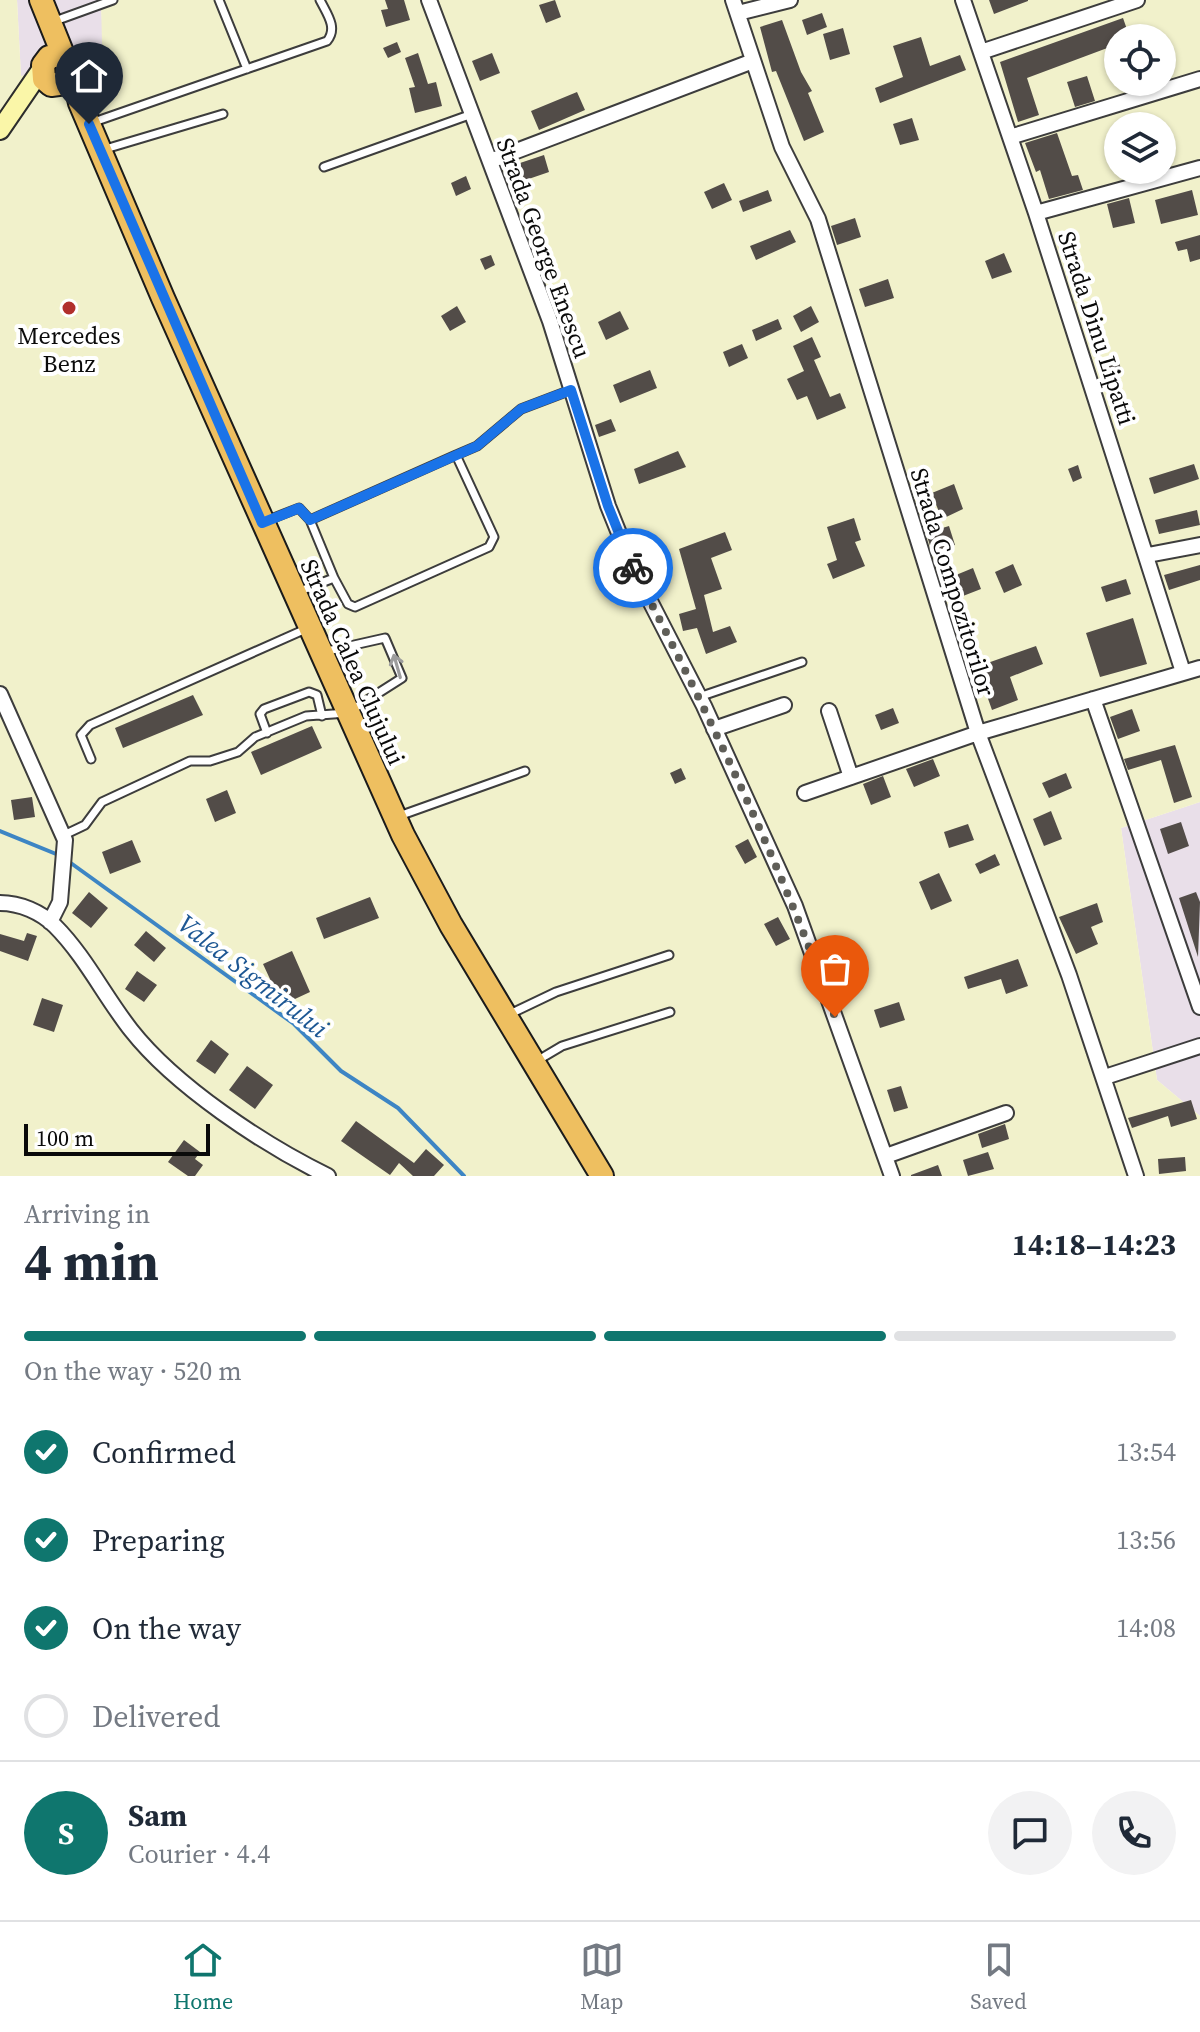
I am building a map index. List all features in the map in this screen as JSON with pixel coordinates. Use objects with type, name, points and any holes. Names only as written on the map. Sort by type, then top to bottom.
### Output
[{"type":"highway","name":"Strada Calea Clujului","points":[[41,0],[55,61],[85,114],[262,523],[395,817],[429,888],[602,1176]]},
{"type":"main road","points":[[0,130],[23,97],[55,61]]},
{"type":"street","name":"Strada George Enescu","points":[[429,0],[550,321],[608,506],[633,568],[699,697],[795,906],[892,1176]]},
{"type":"street","points":[[735,7],[790,0]]},
{"type":"street","name":"Strada Dinu Lipatti","points":[[963,0],[1148,555],[1183,672]]},
{"type":"street","points":[[981,52],[1137,0]]},
{"type":"street","name":"Strada Compozitorilor","points":[[735,7],[782,147],[818,219],[978,733],[1105,1077],[1136,1176]]},
{"type":"street","points":[[490,161],[753,61]]},
{"type":"street","points":[[1010,137],[1200,79]]},
{"type":"street","points":[[1036,213],[1200,168]]},
{"type":"street","points":[[1148,555],[1200,545]]},
{"type":"street","points":[[805,793],[978,733],[1200,668]]},
{"type":"street","points":[[0,694],[63,836],[66,858],[60,902],[50,922]]},
{"type":"street","points":[[1093,699],[1200,1007]]},
{"type":"street","points":[[714,729],[784,705]]},
{"type":"street","points":[[829,711],[851,777]]},
{"type":"street","points":[[0,903],[36,911],[50,922],[133,1032],[162,1061],[252,1133],[328,1176]]},
{"type":"street","points":[[1105,1077],[1200,1046]]},
{"type":"street","points":[[886,1156],[1006,1113]]},
{"type":"lane","points":[[55,61],[113,0]]},
{"type":"lane","points":[[219,0],[247,69]]},
{"type":"lane","points":[[85,114],[247,69],[327,41],[332,35],[332,26],[320,0]]},
{"type":"lane","points":[[100,151],[223,114]]},
{"type":"lane","points":[[324,167],[472,114]]},
{"type":"lane","points":[[310,520],[477,446],[521,409],[571,390]]},
{"type":"lane","points":[[262,523],[299,508],[310,520],[348,604],[355,607],[489,547],[494,537],[456,455]]},
{"type":"lane","points":[[294,594],[334,578]]},
{"type":"lane","points":[[91,759],[81,735],[90,725],[309,627]]},
{"type":"lane","points":[[63,836],[85,825],[102,802],[190,761],[210,761],[238,752],[267,733],[306,716],[347,713],[399,683],[402,673],[389,642],[380,637],[321,652]]},
{"type":"lane","points":[[699,697],[802,662]]},
{"type":"lane","points":[[267,733],[260,714],[264,709],[309,692],[317,695],[322,716]]},
{"type":"lane","points":[[395,817],[525,771]]},
{"type":"lane","points":[[505,1016],[556,992],[669,955]]},
{"type":"lane","points":[[533,1063],[562,1046],[670,1012]]},
{"type":"shaded area","points":[[17,0],[101,0],[103,44],[80,61],[21,77]]},
{"type":"shaded area","points":[[1200,802],[1200,1116],[1157,1080],[1121,828]]},
{"type":"green space","points":[[0,0],[17,0],[21,76],[80,61],[102,45],[101,0],[1200,0],[1200,802],[1121,828],[1157,1080],[1200,1116],[1200,1176],[0,1176]]},
{"type":"building","points":[[385,0],[404,0],[410,20],[386,27],[381,10],[388,9]]},
{"type":"building","points":[[555,0],[561,17],[546,23],[539,5]]},
{"type":"building","points":[[989,0],[1028,0],[1028,1],[994,14]]},
{"type":"building","points":[[822,13],[827,27],[807,35],[802,20]]},
{"type":"building","points":[[1123,18],[1125,24],[1106,24]]},
{"type":"building","points":[[782,20],[801,72],[812,91],[808,93],[824,132],[804,141],[776,71],[772,72],[760,27]]},
{"type":"building","points":[[1104,25],[1104,49],[1027,78],[1039,115],[1018,122],[1000,62]]},
{"type":"building","points":[[843,28],[850,54],[830,60],[823,34]]},
{"type":"building","points":[[921,37],[930,66],[960,55],[966,70],[880,103],[875,88],[903,77],[893,46]]},
{"type":"building","points":[[397,42],[401,52],[388,58],[383,48]]},
{"type":"building","points":[[418,53],[428,84],[436,82],[442,106],[415,113],[409,88],[415,87],[405,58]]},
{"type":"building","points":[[492,53],[500,73],[480,81],[472,61]]},
{"type":"building","points":[[1087,76],[1095,101],[1075,107],[1067,82]]},
{"type":"building","points":[[577,92],[585,110],[539,130],[531,111]]},
{"type":"building","points":[[912,118],[919,140],[900,145],[893,124]]},
{"type":"building","points":[[1057,133],[1072,176],[1078,175],[1083,190],[1049,199],[1040,170],[1036,172],[1025,143]]},
{"type":"building","points":[[544,155],[549,172],[514,184],[508,167]]},
{"type":"building","points":[[466,176],[471,189],[456,196],[451,183]]},
{"type":"building","points":[[724,183],[732,200],[712,209],[704,192]]},
{"type":"building","points":[[768,190],[772,201],[743,212],[739,201]]},
{"type":"building","points":[[1192,190],[1198,215],[1161,224],[1155,200]]},
{"type":"building","points":[[1129,198],[1135,223],[1113,228],[1107,204]]},
{"type":"building","points":[[855,218],[861,237],[837,245],[831,226]]},
{"type":"building","points":[[790,230],[796,242],[756,260],[750,246]]},
{"type":"building","points":[[1200,235],[1200,259],[1190,262],[1187,249],[1178,251],[1175,242]]},
{"type":"building","points":[[1004,253],[1012,272],[992,279],[985,261]]},
{"type":"building","points":[[491,255],[495,265],[485,270],[480,259]]},
{"type":"building","points":[[888,279],[894,298],[865,307],[859,289]]},
{"type":"building","points":[[457,306],[466,322],[450,331],[441,316]]},
{"type":"building","points":[[811,306],[819,322],[801,332],[793,316]]},
{"type":"building","points":[[620,311],[629,329],[606,340],[598,322]]},
{"type":"building","points":[[778,319],[782,329],[756,341],[752,330]]},
{"type":"building","points":[[812,337],[821,357],[814,360],[830,397],[840,393],[846,408],[817,420],[807,396],[797,400],[787,379],[804,371],[793,346]]},
{"type":"building","points":[[742,344],[748,358],[729,367],[723,352]]},
{"type":"building","points":[[1117,356],[1122,372],[1104,378],[1099,363]]},
{"type":"building","points":[[650,370],[657,388],[620,403],[613,385]]},
{"type":"building","points":[[611,419],[616,431],[599,437],[595,425]]},
{"type":"building","points":[[678,451],[686,467],[639,484],[634,469]]},
{"type":"building","points":[[1194,464],[1199,479],[1154,494],[1149,478]]},
{"type":"building","points":[[1078,465],[1082,478],[1073,482],[1068,469]]},
{"type":"building","points":[[954,484],[963,509],[942,519],[935,502],[926,505],[922,497]]},
{"type":"building","points":[[1197,510],[1200,525],[1159,534],[1155,520]]},
{"type":"building","points":[[854,518],[861,540],[855,542],[865,566],[833,579],[827,564],[837,560],[827,527]]},
{"type":"building","points":[[949,526],[955,545],[932,552],[926,533]]},
{"type":"building","points":[[725,532],[732,550],[711,558],[722,589],[704,595],[713,632],[730,626],[737,642],[706,654],[697,628],[683,631],[679,614],[696,609],[679,549]]},
{"type":"building","points":[[1013,564],[1022,585],[1004,593],[995,572]]},
{"type":"building","points":[[1200,565],[1200,580],[1169,590],[1164,575]]},
{"type":"building","points":[[973,568],[981,589],[963,596],[956,575]]},
{"type":"building","points":[[1126,579],[1131,594],[1106,602],[1101,587]]},
{"type":"building","points":[[1133,618],[1147,664],[1100,677],[1086,633]]},
{"type":"building","points":[[1036,646],[1043,664],[1010,677],[1018,700],[992,710],[986,693],[990,692],[979,666]]},
{"type":"building","points":[[193,695],[203,715],[123,748],[115,728]]},
{"type":"building","points":[[893,708],[899,723],[881,730],[875,715]]},
{"type":"building","points":[[1132,709],[1140,731],[1118,739],[1110,717]]},
{"type":"building","points":[[312,726],[322,748],[261,775],[251,752]]},
{"type":"building","points":[[1175,745],[1192,797],[1174,803],[1161,760],[1128,770],[1124,759]]},
{"type":"building","points":[[933,759],[940,776],[914,787],[906,769]]},
{"type":"building","points":[[681,768],[686,779],[675,784],[670,773]]},
{"type":"building","points":[[1066,773],[1072,788],[1049,798],[1042,783]]},
{"type":"building","points":[[883,776],[891,797],[871,805],[863,784]]},
{"type":"building","points":[[227,790],[236,813],[215,822],[206,799]]},
{"type":"building","points":[[32,797],[35,817],[14,820],[11,800]]},
{"type":"building","points":[[1051,811],[1062,839],[1044,846],[1033,819]]},
{"type":"building","points":[[1181,822],[1189,846],[1168,854],[1160,829]]},
{"type":"building","points":[[968,824],[974,840],[949,848],[944,832]]},
{"type":"building","points":[[748,839],[757,857],[745,864],[735,846]]},
{"type":"building","points":[[132,840],[141,862],[110,874],[102,852]]},
{"type":"building","points":[[995,854],[1000,865],[980,874],[975,864]]},
{"type":"building","points":[[939,873],[952,901],[931,910],[919,882]]},
{"type":"building","points":[[89,892],[108,908],[91,928],[72,913]]},
{"type":"building","points":[[1196,892],[1200,902],[1198,957],[1179,898]]},
{"type":"building","points":[[370,897],[379,918],[324,939],[316,918]]},
{"type":"building","points":[[1097,903],[1103,922],[1091,927],[1098,944],[1076,954],[1059,917]]},
{"type":"building","points":[[778,917],[790,939],[776,946],[764,924]]},
{"type":"building","points":[[146,931],[166,948],[154,962],[134,945]]},
{"type":"building","points":[[27,933],[37,936],[28,961],[0,951],[0,934],[24,941]]},
{"type":"building","points":[[292,951],[310,992],[282,1005],[263,964]]},
{"type":"building","points":[[1018,959],[1028,986],[1006,994],[1001,979],[968,989],[964,977]]},
{"type":"building","points":[[137,971],[157,985],[144,1002],[125,989]]},
{"type":"building","points":[[42,998],[63,1005],[54,1032],[33,1025]]},
{"type":"building","points":[[899,1002],[905,1020],[880,1028],[874,1010]]},
{"type":"building","points":[[211,1040],[229,1054],[215,1074],[196,1061]]},
{"type":"building","points":[[247,1066],[273,1085],[255,1109],[229,1090]]},
{"type":"building","points":[[901,1086],[908,1108],[894,1112],[887,1090]]},
{"type":"building","points":[[1191,1100],[1197,1119],[1171,1127],[1168,1116],[1132,1128],[1128,1118]]},
{"type":"building","points":[[356,1121],[414,1163],[426,1149],[444,1165],[434,1176],[413,1176],[399,1163],[390,1175],[341,1141]]},
{"type":"building","points":[[1005,1124],[1009,1139],[982,1148],[978,1134]]},
{"type":"building","points":[[184,1140],[200,1152],[195,1159],[203,1165],[195,1176],[188,1176],[168,1162]]},
{"type":"building","points":[[988,1152],[994,1169],[968,1176],[963,1160]]},
{"type":"building","points":[[1185,1157],[1186,1171],[1159,1174],[1158,1159]]},
{"type":"building","points":[[938,1165],[942,1176],[911,1176],[911,1175]]},
{"type":"waterway","name":"Valea Sigmirului","points":[[0,831],[61,856]]},
{"type":"waterway","name":"Valea Sigmirului","points":[[68,861],[294,1024],[341,1071],[398,1108],[464,1176]]},
{"type":"way so far","points":[[633,568],[704,706],[795,906],[835,1017]]},
{"type":"place","name":"Mercedes Benz","points":[[69,308]]},
{"type":"route","points":[[89,124],[262,523],[299,508],[310,520],[477,446],[521,409],[571,390],[608,506],[633,568]]}]
